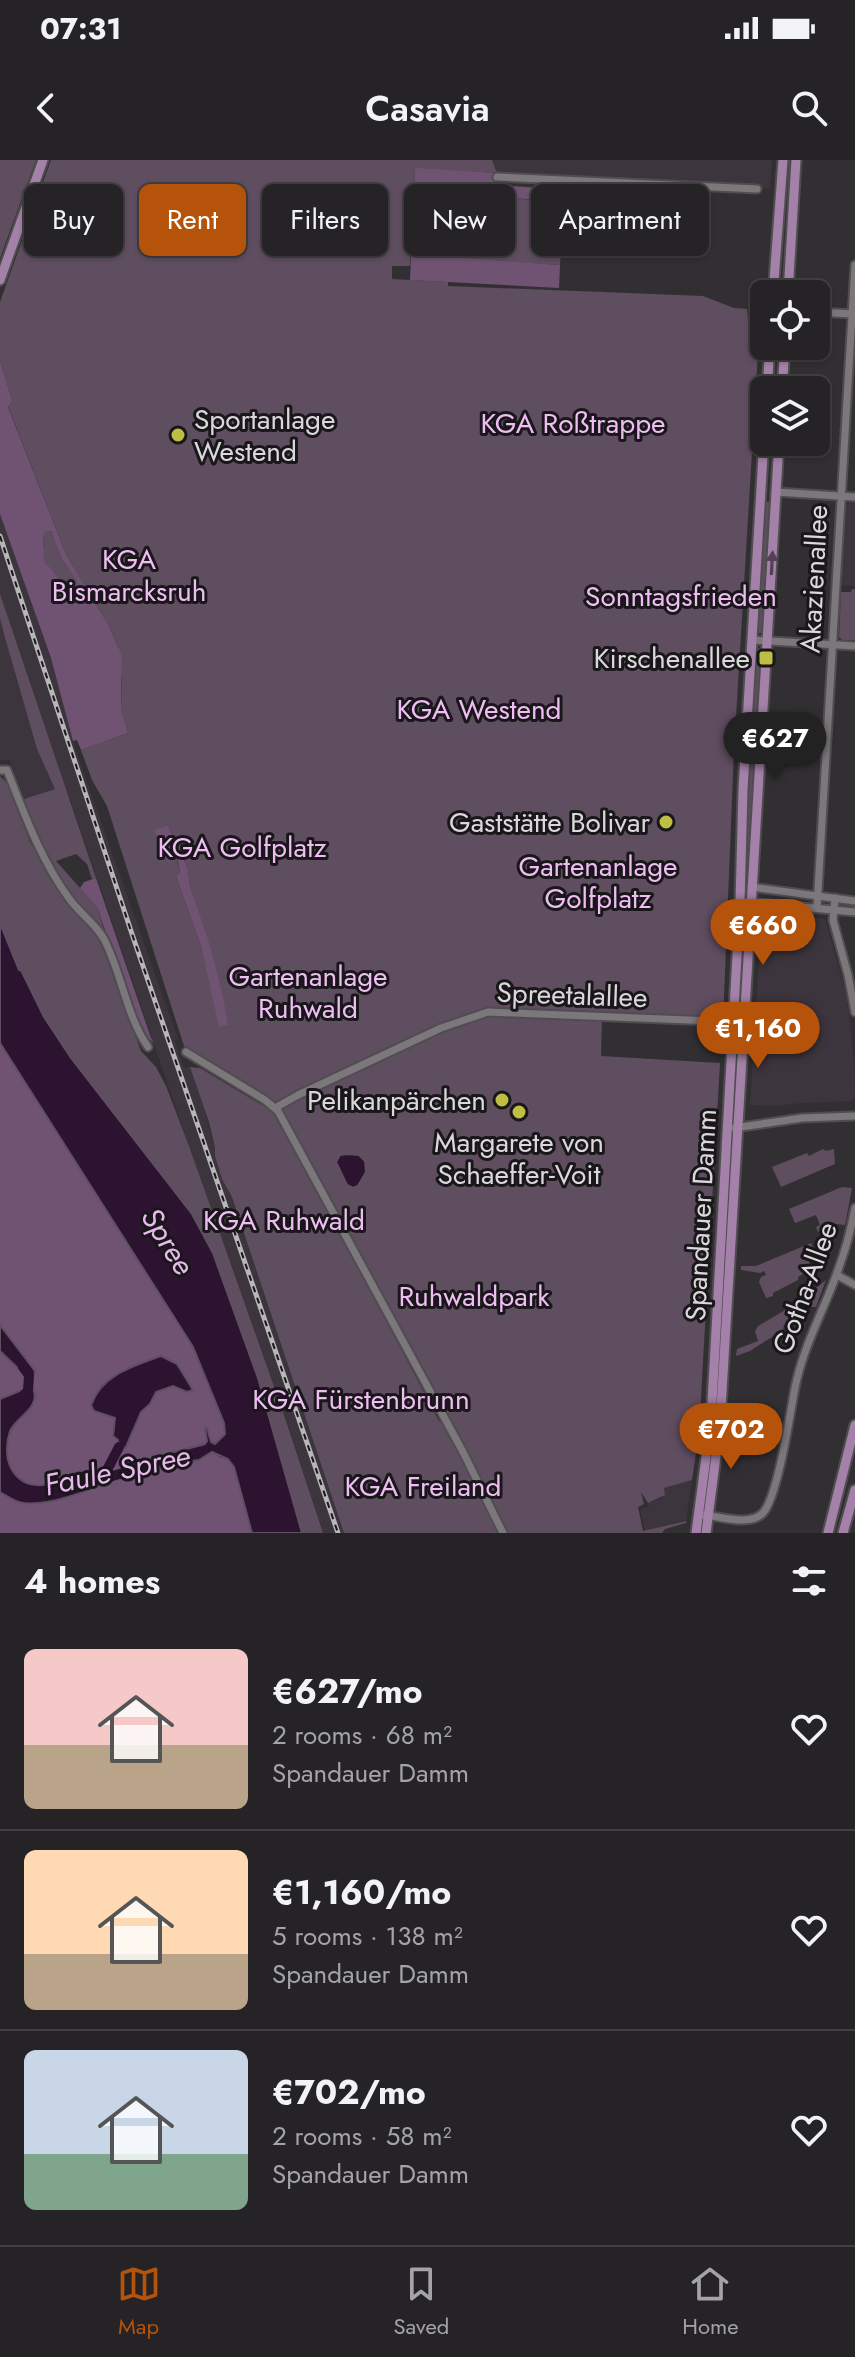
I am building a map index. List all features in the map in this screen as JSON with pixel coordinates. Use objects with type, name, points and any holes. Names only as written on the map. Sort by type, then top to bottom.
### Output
[{"type":"main road","points":[[0,280],[43,160]]},
{"type":"main road","points":[[774,280],[783,160]]},
{"type":"main road","points":[[789,280],[796,160]]},
{"type":"main road","name":"Spandauer Damm","points":[[746,902],[741,886],[741,824],[763,456]]},
{"type":"main road","name":"Spandauer Damm","points":[[696,1533],[703,1514],[720,1425],[746,902],[752,887],[778,456]]},
{"type":"main road","points":[[828,1533],[851,1457],[855,1425]]},
{"type":"main road","points":[[843,1533],[855,1490]]},
{"type":"main road","name":"Spandauer Damm","points":[[703,1514],[706,1533]]},
{"type":"street","points":[[497,177],[757,189]]},
{"type":"street","name":"Akazienallee","points":[[817,907],[855,265]]},
{"type":"street","points":[[830,313],[853,314]]},
{"type":"street","points":[[776,492],[855,497]]},
{"type":"street","points":[[752,640],[855,646]]},
{"type":"street","points":[[0,770],[7,770],[34,840],[58,883],[105,942],[139,1033],[148,1047]]},
{"type":"street","points":[[741,886],[855,901]]},
{"type":"street","points":[[835,898],[833,920],[855,1012]]},
{"type":"street","points":[[746,902],[855,912]]},
{"type":"street","name":"Spreetalallee","points":[[275,1108],[441,1028],[488,1012],[739,1022]]},
{"type":"street","points":[[186,1052],[275,1108],[463,1452],[503,1533]]},
{"type":"street","points":[[733,1128],[802,1118],[855,1116]]},
{"type":"street","name":"Gotha-Allee","points":[[703,1514],[752,1519],[762,1514],[767,1506],[783,1450],[802,1358],[837,1275],[855,1208]]},
{"type":"street","points":[[837,1275],[855,1285]]},
{"type":"shaded area","points":[[492,160],[772,160],[770,188],[497,173]]},
{"type":"shaded area","points":[[415,168],[497,173],[496,184],[414,184]]},
{"type":"shaded area","points":[[515,186],[531,187],[531,199],[515,198]]},
{"type":"shaded area","points":[[411,256],[560,265],[559,288],[410,280]]},
{"type":"shaded area","points":[[0,360],[12,400],[8,407],[66,554],[109,626],[122,655],[121,708],[128,733],[81,750],[77,740],[73,741],[51,658],[0,514]],"holes":[[[51,531],[61,558],[77,582],[75,598],[45,564],[45,532]]]},
{"type":"shaded area","points":[[855,503],[855,586],[841,585],[846,505]]},
{"type":"shaded area","points":[[0,514],[51,658],[75,748],[178,1039],[175,1041],[184,1068],[190,1067],[203,1103],[222,1179],[232,1197],[344,1533],[323,1533],[70,799],[54,789],[25,799],[9,759],[0,761]]},
{"type":"shaded area","points":[[168,826],[188,869],[190,886],[223,995],[228,1025],[219,1027],[201,946],[176,876],[180,872],[177,858],[168,861],[154,830]]},
{"type":"shaded area","points":[[96,878],[154,1043],[143,1034],[136,1020],[97,907],[80,888],[84,882]]},
{"type":"shaded area","points":[[762,912],[825,919],[849,1012],[854,1063],[855,1098],[852,1101],[750,1105]]},
{"type":"shaded area","points":[[0,1043],[193,1347],[224,1423],[225,1434],[219,1457],[228,1459],[234,1467],[252,1533],[0,1533],[0,1492],[20,1502],[46,1503],[111,1479],[85,1471],[46,1484],[29,1485],[10,1469],[4,1455],[9,1436],[31,1408],[17,1392],[0,1399],[0,1351],[26,1375],[35,1371],[0,1325]],"holes":[[[161,1356],[177,1364],[187,1392],[173,1386],[156,1392],[141,1412],[123,1449],[113,1431],[115,1418],[94,1411],[101,1386],[112,1377]]]},
{"type":"shaded area","points":[[692,1480],[686,1520],[645,1531],[640,1509],[662,1498],[664,1488]]},
{"type":"green space","points":[[0,160],[36,160],[27,184],[24,184],[24,193],[0,258]]},
{"type":"green space","points":[[51,160],[492,160],[497,173],[415,169],[414,184],[404,184],[404,256],[411,256],[410,266],[392,266],[392,279],[448,282],[448,286],[703,296],[734,308],[747,309],[750,318],[750,360],[758,360],[757,376],[750,376],[752,456],[734,750],[723,1022],[602,1018],[601,1056],[720,1063],[699,1432],[692,1480],[664,1488],[665,1495],[648,1503],[641,1492],[644,1504],[638,1507],[643,1531],[686,1523],[665,1529],[662,1533],[507,1533],[432,1384],[280,1106],[184,1046],[107,806],[92,780],[81,750],[128,733],[121,708],[119,648],[66,554],[8,406],[12,400],[0,360],[0,302],[24,235],[24,256],[123,256],[123,184],[42,184]],"holes":[[[168,826],[188,869],[190,886],[223,995],[220,1027],[201,946],[176,876],[180,872]]]},
{"type":"green space","points":[[515,199],[531,200],[531,256],[561,256],[560,265],[446,258],[515,256]]},
{"type":"green space","points":[[763,502],[772,502],[764,633],[755,633]]},
{"type":"green space","points":[[51,531],[61,558],[77,582],[77,596],[74,598],[45,565],[43,538],[45,532]]},
{"type":"green space","points":[[855,589],[855,640],[842,640],[839,637],[841,592],[851,592]]},
{"type":"green space","points":[[0,594],[96,878],[92,879],[87,864],[76,854],[56,861],[97,907],[107,939],[57,874],[21,800],[55,789],[37,749],[4,634]]},
{"type":"green space","points":[[754,648],[764,649],[750,876],[747,876],[744,836]]},
{"type":"green space","points":[[0,776],[8,784],[30,842],[55,884],[70,907],[100,940],[141,1051],[156,1067],[166,1086],[282,1409],[323,1533],[302,1533],[258,1378],[213,1253],[192,1214],[71,1058],[44,1017],[12,954],[0,923]]},
{"type":"green space","points":[[190,1067],[200,1068],[272,1111],[439,1421],[442,1420],[451,1435],[499,1533],[344,1533],[232,1197],[222,1179],[209,1122]]},
{"type":"green space","points":[[823,1149],[834,1149],[835,1164],[781,1187],[772,1167]]},
{"type":"green space","points":[[842,1187],[852,1188],[845,1225],[836,1224],[818,1232],[816,1227],[820,1225],[816,1215],[795,1223],[789,1209]]},
{"type":"green space","points":[[811,1243],[817,1258],[809,1262],[812,1269],[773,1293],[773,1296],[766,1298],[759,1282],[766,1275],[764,1271],[741,1270],[741,1266],[756,1266]]},
{"type":"green space","points":[[826,1280],[816,1307],[801,1307],[788,1315],[789,1321],[783,1330],[750,1351],[736,1356],[737,1349],[758,1341],[755,1331],[758,1326],[817,1291],[816,1288]]},
{"type":"water","name":"Spree","points":[[0,923],[19,970],[44,1017],[71,1058],[192,1214],[213,1253],[258,1378],[302,1533],[252,1533],[234,1467],[228,1459],[212,1452],[199,1460],[170,1464],[140,1474],[134,1471],[149,1460],[205,1444],[205,1428],[215,1444],[225,1434],[224,1423],[193,1347],[0,1043]]},
{"type":"water","points":[[340,1155],[359,1155],[365,1161],[366,1172],[358,1186],[353,1188],[347,1185],[336,1162]]},
{"type":"water","points":[[0,1325],[35,1371],[34,1375],[26,1376],[0,1351]]},
{"type":"water","points":[[161,1356],[177,1364],[193,1390],[187,1392],[173,1386],[156,1392],[141,1412],[123,1449],[113,1436],[115,1418],[94,1411],[91,1405],[111,1379],[129,1368]]},
{"type":"water","points":[[22,1390],[34,1391],[35,1397],[30,1408],[13,1426],[7,1442],[9,1463],[19,1478],[38,1485],[50,1484],[82,1471],[102,1469],[109,1472],[111,1479],[81,1493],[44,1502],[20,1502],[0,1492],[0,1399]]},
{"type":"waterway","name":"Faule Spree","points":[[21,1398],[28,1391],[29,1375],[23,1367]]},
{"type":"waterway","points":[[107,1478],[106,1472],[119,1447]]},
{"type":"waterway","name":"Faule Spree","points":[[102,1479],[144,1467]]},
{"type":"railway","points":[[0,536],[132,934],[338,1533]]},
{"type":"place","name":"Sportanlage Westend","points":[[178,435]]},
{"type":"place","name":"Kirschenallee","points":[[766,658]]},
{"type":"place","name":"Gaststätte Bolivar","points":[[666,822]]},
{"type":"place","name":"Pelikanpärchen","points":[[502,1100]]},
{"type":"place","name":"Margarete von Schaeffer-Voit","points":[[519,1112]]},
{"type":"park label","name":"KGA Roßtrappe","points":[[573,423]]},
{"type":"park label","name":"KGA Bismarcksruh","points":[[129,575]]},
{"type":"park label","name":"Sonntagsfrieden","points":[[681,596]]},
{"type":"park label","name":"KGA Westend","points":[[479,709]]},
{"type":"park label","name":"KGA Golfplatz","points":[[242,847]]},
{"type":"park label","name":"Gartenanlage Golfplatz","points":[[598,882]]},
{"type":"park label","name":"Gartenanlage Ruhwald","points":[[308,992]]},
{"type":"park label","name":"KGA Ruhwald","points":[[284,1220]]},
{"type":"park label","name":"Ruhwaldpark","points":[[474,1296]]},
{"type":"park label","name":"KGA Fürstenbrunn","points":[[361,1399]]},
{"type":"park label","name":"KGA Freiland","points":[[423,1486]]}]
